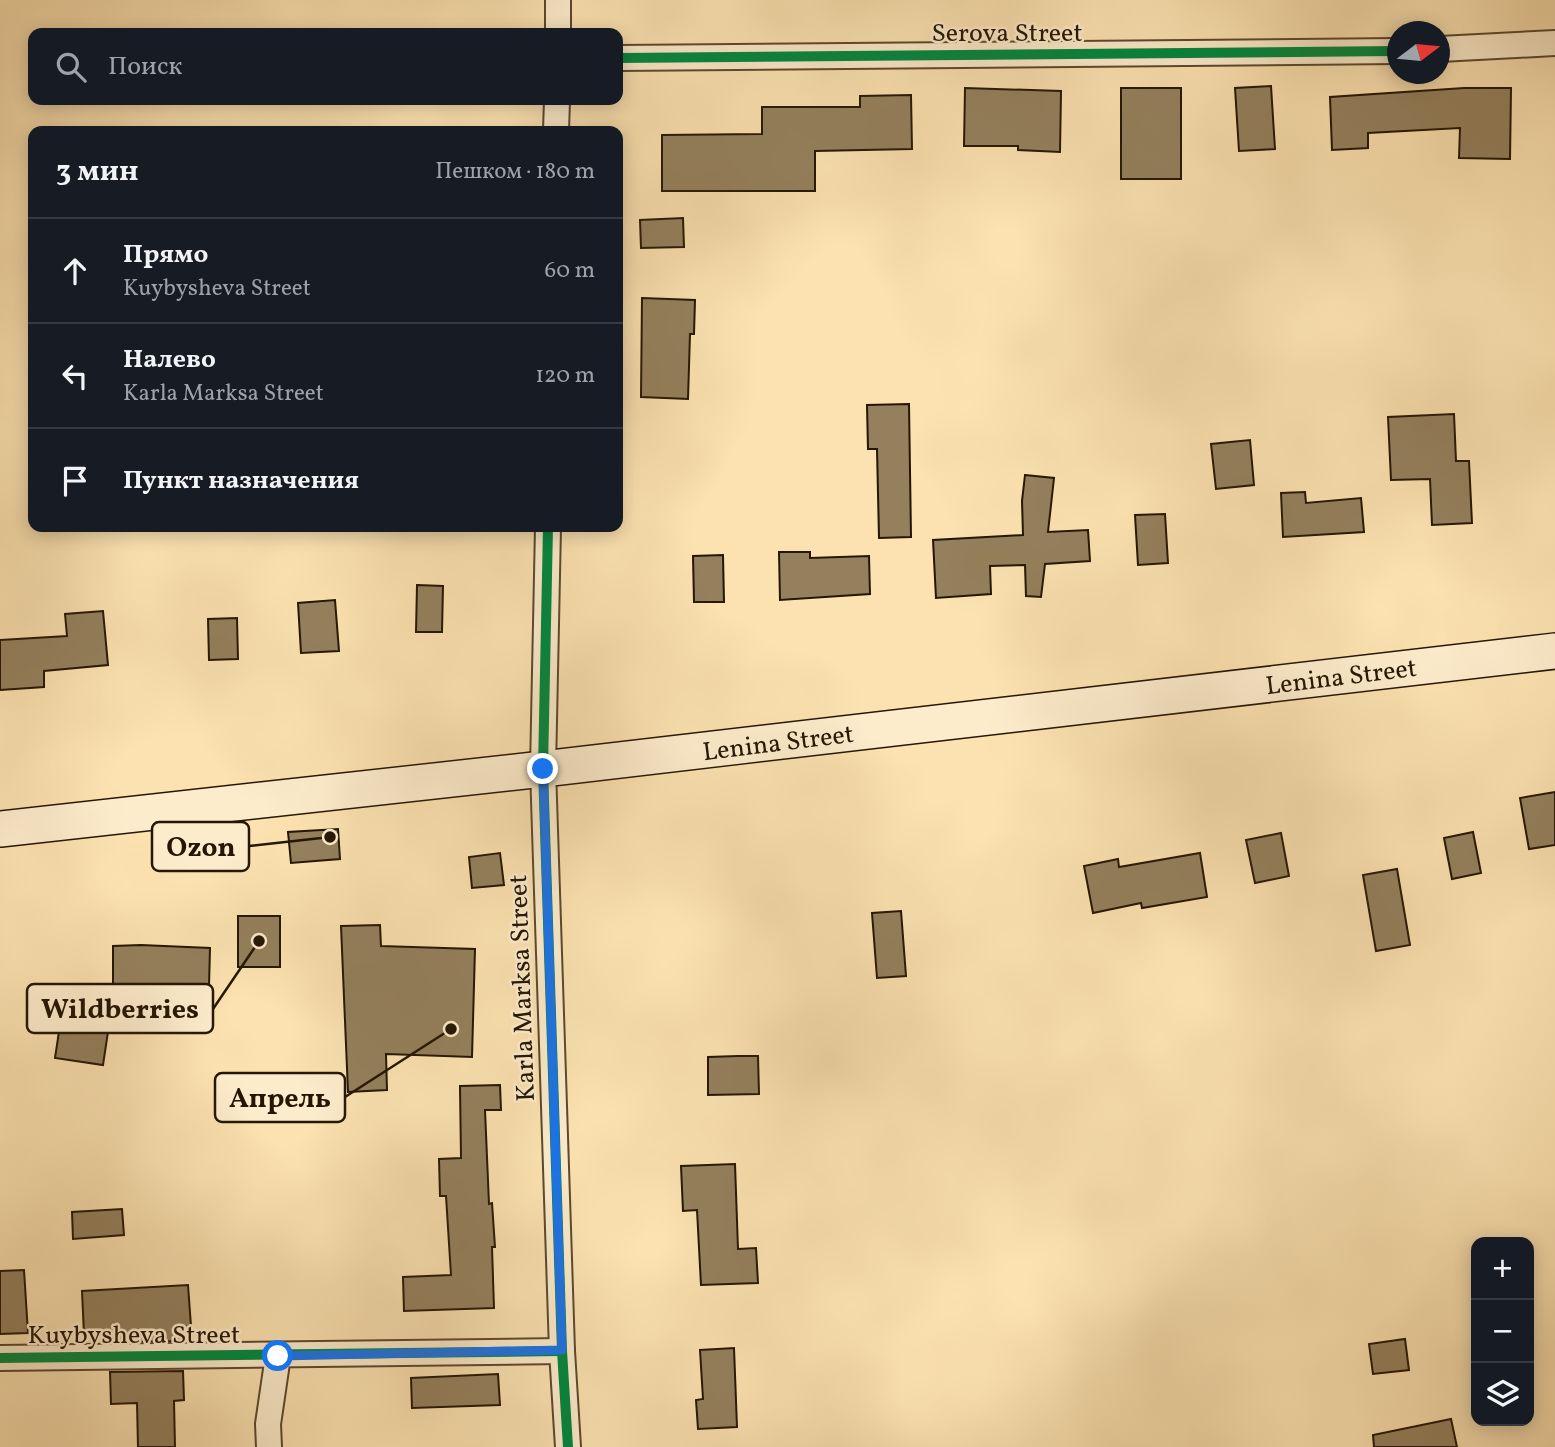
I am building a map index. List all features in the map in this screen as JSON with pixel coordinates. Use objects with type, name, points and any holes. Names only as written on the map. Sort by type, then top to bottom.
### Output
[{"type":"main road","name":"Lenina Street","points":[[0,829],[543,769],[1555,651]]},
{"type":"street","points":[[558,0],[558,28]]},
{"type":"street","points":[[1450,48],[1555,43]]},
{"type":"street","name":"Serova Street","points":[[623,58],[1387,51]]},
{"type":"street","points":[[556,126],[557,105]]},
{"type":"street","name":"Karla Marksa Street","points":[[548,532],[543,769],[562,1350],[568,1447]]},
{"type":"street","name":"Kuybysheva Street","points":[[0,1358],[562,1350]]},
{"type":"street","points":[[269,1447],[268,1424],[278,1356]]},
{"type":"building","points":[[1271,86],[1275,149],[1239,151],[1235,88]]},
{"type":"building","points":[[965,88],[1061,91],[1060,152],[1018,150],[1018,146],[964,146]]},
{"type":"building","points":[[1121,88],[1181,88],[1181,179],[1121,179]]},
{"type":"building","points":[[1464,88],[1511,88],[1510,159],[1459,158],[1460,128],[1368,133],[1368,148],[1332,150],[1330,97]]},
{"type":"building","points":[[911,95],[912,149],[815,151],[815,191],[662,191],[662,135],[762,134],[762,107],[860,107],[860,96]]},
{"type":"building","points":[[683,218],[684,247],[641,248],[640,220]]},
{"type":"building","points":[[642,298],[695,300],[694,334],[690,334],[688,399],[641,397]]},
{"type":"building","points":[[909,404],[911,537],[879,538],[877,449],[868,449],[867,405]]},
{"type":"building","points":[[1454,414],[1456,461],[1469,461],[1472,523],[1432,525],[1430,479],[1391,480],[1388,417]]},
{"type":"building","points":[[1250,440],[1254,485],[1216,489],[1211,444]]},
{"type":"building","points":[[1025,475],[1054,478],[1048,532],[1088,530],[1090,561],[1045,564],[1041,597],[1026,596],[1025,565],[990,566],[991,594],[936,598],[933,540],[1023,535],[1022,501]]},
{"type":"building","points":[[1305,492],[1306,503],[1361,498],[1364,532],[1283,537],[1281,493]]},
{"type":"building","points":[[1165,514],[1168,563],[1138,565],[1135,515]]},
{"type":"building","points":[[779,552],[810,552],[810,558],[869,556],[870,594],[780,600]]},
{"type":"building","points":[[723,555],[724,602],[694,602],[693,556]]},
{"type":"building","points":[[417,585],[443,586],[442,632],[416,632]]},
{"type":"building","points":[[335,600],[339,651],[301,653],[298,603]]},
{"type":"building","points":[[103,611],[108,665],[44,671],[44,687],[0,690],[0,640],[67,636],[65,614]]},
{"type":"building","points":[[237,618],[238,659],[209,660],[208,619]]},
{"type":"building","points":[[1555,792],[1555,845],[1529,849],[1520,798]]},
{"type":"building","points":[[338,829],[340,859],[291,863],[288,832]]},
{"type":"building","points":[[1473,832],[1481,873],[1452,879],[1444,838]]},
{"type":"building","points":[[1281,833],[1289,876],[1255,883],[1246,840]]},
{"type":"building","points":[[500,853],[504,885],[472,888],[469,857]]},
{"type":"building","points":[[1200,853],[1207,897],[1142,908],[1141,903],[1093,913],[1084,866],[1118,859],[1119,867]]},
{"type":"building","points":[[1397,869],[1410,945],[1376,951],[1363,875]]},
{"type":"building","points":[[901,911],[906,976],[877,978],[872,913]]},
{"type":"building","points":[[238,916],[280,916],[280,967],[238,967]]},
{"type":"building","points":[[380,925],[381,946],[475,949],[472,1057],[386,1054],[387,1090],[348,1092],[341,926]]},
{"type":"building","points":[[113,946],[210,948],[209,987],[141,985],[141,990],[113,990]]},
{"type":"building","points":[[63,1005],[111,1012],[103,1065],[55,1058]]},
{"type":"building","points":[[758,1056],[759,1094],[708,1095],[708,1057]]},
{"type":"building","points":[[500,1085],[501,1110],[485,1110],[489,1204],[492,1203],[495,1247],[492,1247],[494,1308],[404,1311],[403,1277],[451,1275],[446,1196],[440,1196],[439,1159],[461,1158],[460,1086]]},
{"type":"building","points":[[735,1164],[738,1249],[756,1248],[758,1283],[701,1285],[697,1210],[683,1211],[681,1166]]},
{"type":"building","points":[[122,1209],[124,1235],[73,1239],[72,1212]]},
{"type":"building","points":[[24,1270],[28,1333],[0,1334],[0,1271]]},
{"type":"building","points":[[188,1285],[191,1326],[181,1327],[182,1341],[109,1342],[108,1334],[84,1335],[82,1291]]},
{"type":"building","points":[[1405,1339],[1409,1370],[1373,1374],[1369,1344]]},
{"type":"building","points":[[734,1348],[737,1427],[698,1429],[696,1400],[703,1399],[700,1350]]},
{"type":"building","points":[[183,1371],[184,1400],[174,1401],[175,1447],[138,1447],[137,1403],[111,1404],[110,1372]]},
{"type":"building","points":[[498,1374],[500,1405],[412,1408],[411,1378]]},
{"type":"building","points":[[1451,1419],[1457,1447],[1374,1447],[1373,1435]]},
{"type":"cycle path","points":[[623,58],[1387,51]]},
{"type":"cycle path","points":[[548,532],[543,769],[562,1351],[568,1447]]},
{"type":"cycle path","points":[[0,1358],[562,1351]]},
{"type":"place","name":"Ozon","points":[[330,837]]},
{"type":"place","name":"Wildberries","points":[[259,941]]},
{"type":"place","name":"Апрель","points":[[451,1029]]},
{"type":"route","points":[[278,1356],[562,1350],[543,769]]}]
